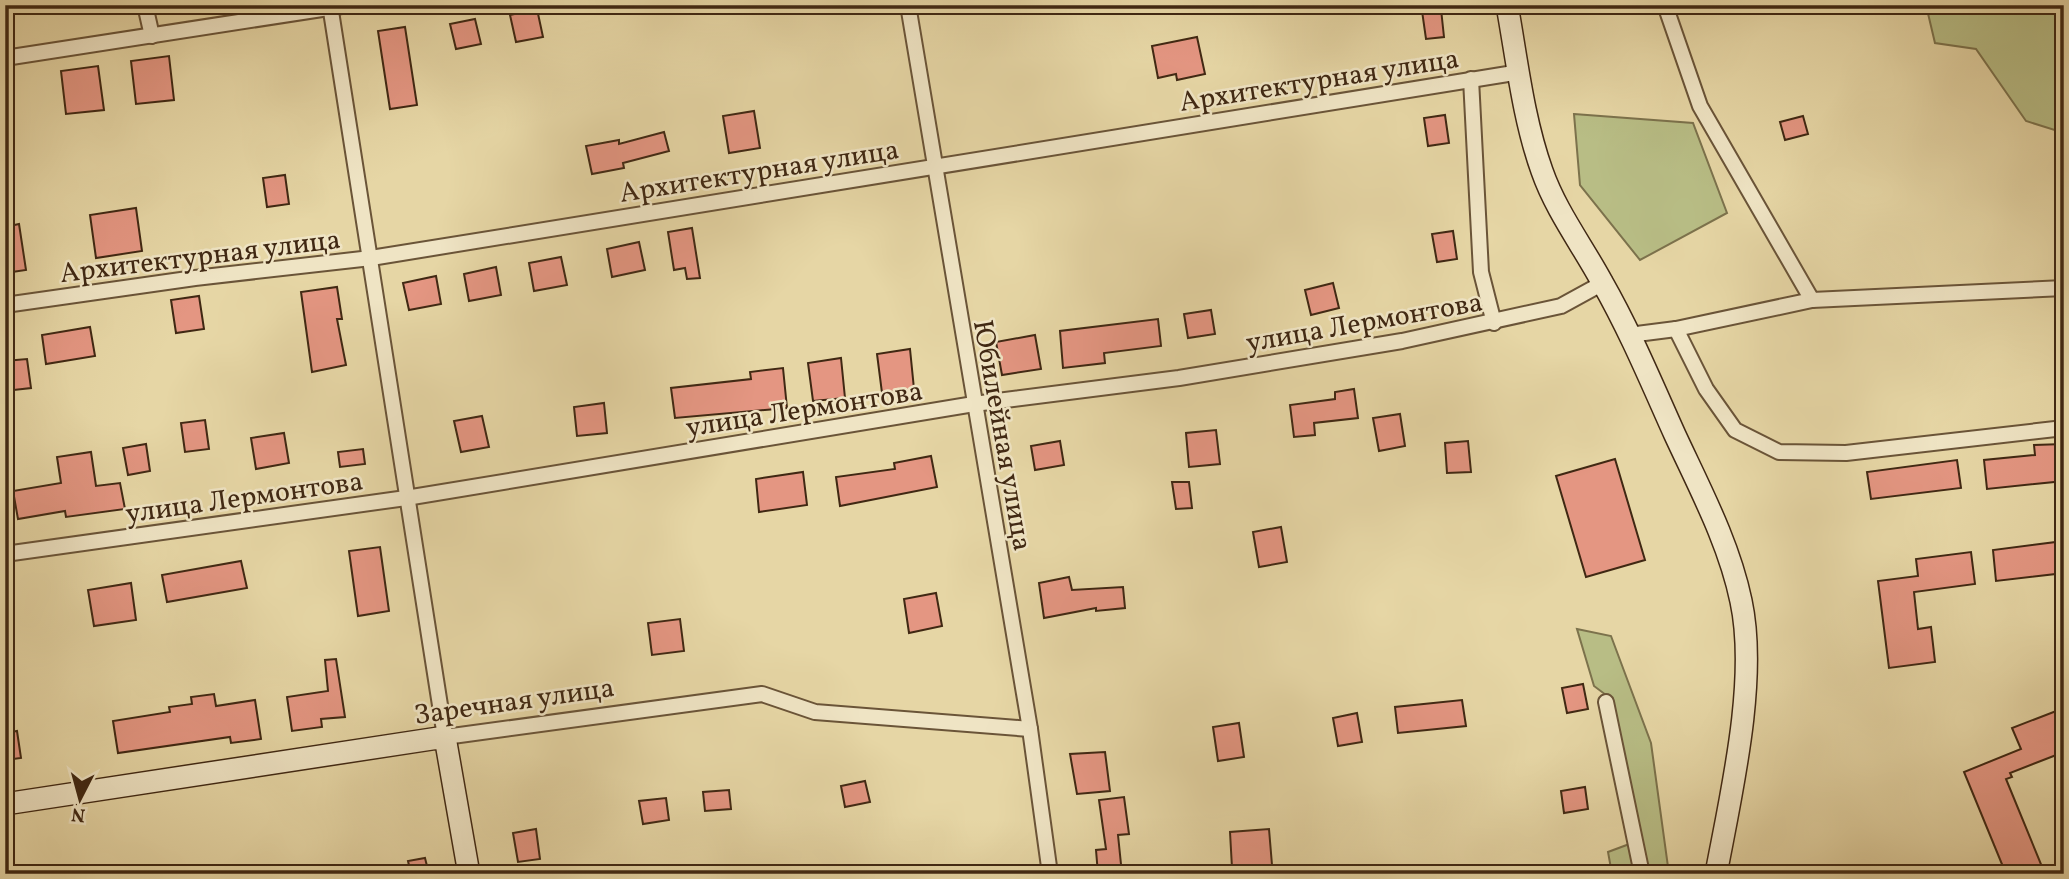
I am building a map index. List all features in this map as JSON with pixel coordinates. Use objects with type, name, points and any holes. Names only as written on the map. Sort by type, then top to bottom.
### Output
[{"type":"street","points":[[145,5],[152,36]]},
{"type":"street","points":[[5,58],[348,5]]},
{"type":"street","name":"Юбилейная улица","points":[[908,5],[933,167],[1030,729],[1050,874]]},
{"type":"street","points":[[1507,5],[1541,170],[1557,206],[1603,283],[1629,335],[1722,536],[1742,602],[1746,656],[1740,729],[1716,874]]},
{"type":"street","points":[[1665,5],[1700,106],[1812,300]]},
{"type":"street","points":[[330,7],[371,258],[406,498],[469,874]]},
{"type":"street","name":"Архитектурная улица","points":[[5,305],[195,278],[371,258],[1520,72]]},
{"type":"street","points":[[1471,79],[1481,272],[1494,323]]},
{"type":"street","name":"улица Лермонтова","points":[[5,554],[406,498],[974,404],[1179,378],[1494,323],[1561,306],[1603,283]]},
{"type":"street","points":[[1629,335],[1812,300],[2064,288]]},
{"type":"street","points":[[1676,328],[1706,389],[1735,430],[1779,452],[1846,453],[2064,428]]},
{"type":"street","name":"Заречная улица","points":[[5,804],[445,737],[762,694],[815,712],[1030,729]]},
{"type":"street","points":[[1606,702],[1642,874]]},
{"type":"green space","points":[[1926,5],[2064,5],[2064,133],[2026,121],[1976,49],[1935,43]]},
{"type":"green space","points":[[1574,114],[1693,123],[1727,213],[1640,260],[1580,185]]},
{"type":"green space","points":[[1577,629],[1611,636],[1651,743],[1669,874],[1612,874],[1608,852],[1640,840],[1610,698],[1594,686]]},
{"type":"building","points":[[537,9],[543,37],[516,42],[510,15]]},
{"type":"building","points":[[1441,9],[1444,37],[1426,39],[1422,11]]},
{"type":"building","points":[[475,19],[481,44],[456,49],[450,24]]},
{"type":"building","points":[[405,27],[417,105],[390,109],[378,31]]},
{"type":"building","points":[[1197,37],[1205,74],[1177,80],[1176,74],[1158,78],[1152,46]]},
{"type":"building","points":[[169,56],[174,100],[136,104],[131,61]]},
{"type":"building","points":[[98,66],[104,110],[66,114],[61,71]]},
{"type":"building","points":[[754,111],[760,148],[729,153],[723,116]]},
{"type":"building","points":[[1445,115],[1449,143],[1428,146],[1424,118]]},
{"type":"building","points":[[1803,116],[1808,134],[1785,140],[1780,122]]},
{"type":"building","points":[[664,132],[669,151],[623,163],[624,168],[592,174],[586,146],[619,140],[619,144]]},
{"type":"building","points":[[285,175],[289,204],[267,207],[263,178]]},
{"type":"building","points":[[136,208],[142,251],[96,258],[90,215]]},
{"type":"building","points":[[19,224],[26,270],[5,273],[5,227]]},
{"type":"building","points":[[692,228],[700,278],[687,279],[685,268],[674,270],[668,232]]},
{"type":"building","points":[[1453,231],[1457,259],[1437,262],[1432,234]]},
{"type":"building","points":[[639,242],[645,270],[612,277],[607,249]]},
{"type":"building","points":[[561,257],[567,285],[534,291],[529,263]]},
{"type":"building","points":[[496,267],[501,295],[469,301],[464,274]]},
{"type":"building","points":[[436,276],[441,304],[409,310],[403,283]]},
{"type":"building","points":[[1333,283],[1339,308],[1311,315],[1305,290]]},
{"type":"building","points":[[337,287],[342,319],[337,319],[346,365],[312,372],[301,292]]},
{"type":"building","points":[[199,296],[204,329],[176,333],[171,300]]},
{"type":"building","points":[[1211,310],[1215,334],[1188,338],[1184,314]]},
{"type":"building","points":[[1158,319],[1161,346],[1104,353],[1105,363],[1063,368],[1060,331]]},
{"type":"building","points":[[90,327],[95,356],[46,364],[42,335]]},
{"type":"building","points":[[1035,335],[1041,369],[1002,375],[996,342]]},
{"type":"building","points":[[910,349],[914,389],[882,393],[877,354]]},
{"type":"building","points":[[841,358],[845,398],[813,401],[808,363]]},
{"type":"building","points":[[27,359],[31,388],[5,391],[5,361]]},
{"type":"building","points":[[783,368],[787,408],[675,418],[671,388],[751,379],[750,372]]},
{"type":"building","points":[[1354,389],[1358,418],[1314,423],[1315,435],[1294,437],[1290,405],[1335,399],[1335,392]]},
{"type":"building","points":[[604,403],[607,433],[577,436],[574,407]]},
{"type":"building","points":[[1400,414],[1405,446],[1379,451],[1373,418]]},
{"type":"building","points":[[482,416],[489,447],[461,452],[454,421]]},
{"type":"building","points":[[205,420],[209,449],[185,452],[181,423]]},
{"type":"building","points":[[1216,430],[1220,464],[1189,467],[1186,433]]},
{"type":"building","points":[[284,433],[289,463],[256,469],[251,438]]},
{"type":"building","points":[[1060,441],[1064,465],[1035,470],[1031,446]]},
{"type":"building","points":[[1468,441],[1471,472],[1447,473],[1445,443]]},
{"type":"building","points":[[146,444],[150,471],[128,475],[123,448]]},
{"type":"building","points":[[2064,444],[2064,481],[1987,489],[1984,460],[2035,455],[2034,445]]},
{"type":"building","points":[[363,449],[365,464],[340,467],[338,452]]},
{"type":"building","points":[[91,452],[96,486],[120,483],[125,509],[66,517],[65,511],[18,519],[13,491],[61,483],[57,457]]},
{"type":"building","points":[[931,456],[937,487],[840,506],[836,477],[895,469],[894,463]]},
{"type":"building","points":[[1615,459],[1645,560],[1586,577],[1556,476]]},
{"type":"building","points":[[1957,460],[1961,488],[1871,499],[1867,472]]},
{"type":"building","points":[[803,472],[807,505],[759,512],[756,479]]},
{"type":"building","points":[[1172,482],[1189,482],[1192,508],[1176,509]]},
{"type":"building","points":[[1281,527],[1287,562],[1259,567],[1253,532]]},
{"type":"building","points":[[2064,541],[2064,573],[1996,581],[1993,550]]},
{"type":"building","points":[[380,547],[389,611],[358,616],[349,551]]},
{"type":"building","points":[[1971,552],[1975,584],[1914,592],[1918,629],[1931,627],[1935,662],[1889,668],[1878,581],[1918,576],[1916,559]]},
{"type":"building","points":[[241,561],[247,588],[167,602],[162,575]]},
{"type":"building","points":[[1069,577],[1072,590],[1123,587],[1125,608],[1096,611],[1096,608],[1044,618],[1039,583]]},
{"type":"building","points":[[131,583],[136,620],[94,626],[88,590]]},
{"type":"building","points":[[936,593],[942,626],[909,633],[904,599]]},
{"type":"building","points":[[680,619],[684,651],[652,655],[648,623]]},
{"type":"building","points":[[336,659],[345,717],[321,719],[322,727],[292,731],[287,697],[328,691],[325,660]]},
{"type":"building","points":[[1583,684],[1588,709],[1567,713],[1562,688]]},
{"type":"building","points":[[214,694],[216,706],[255,700],[261,739],[231,743],[230,737],[118,753],[113,721],[170,712],[169,707],[192,704],[191,697]]},
{"type":"building","points":[[1462,700],[1466,726],[1398,733],[1395,707]]},
{"type":"building","points":[[2064,708],[2064,752],[2010,773],[2012,777],[2006,779],[2045,874],[2006,874],[1964,772],[2021,749],[2012,728]]},
{"type":"building","points":[[1357,713],[1362,742],[1338,746],[1333,718]]},
{"type":"building","points":[[1239,723],[1244,757],[1218,761],[1213,727]]},
{"type":"building","points":[[17,731],[21,758],[5,760],[5,733]]},
{"type":"building","points":[[1105,752],[1110,791],[1077,794],[1070,754]]},
{"type":"building","points":[[865,781],[870,802],[845,807],[841,786]]},
{"type":"building","points":[[1585,787],[1588,809],[1564,813],[1561,791]]},
{"type":"building","points":[[729,790],[731,809],[705,811],[703,792]]},
{"type":"building","points":[[1124,797],[1129,834],[1118,835],[1122,874],[1098,874],[1096,850],[1106,849],[1099,800]]},
{"type":"building","points":[[666,798],[669,820],[643,824],[639,801]]},
{"type":"building","points":[[536,829],[540,859],[518,862],[513,833]]},
{"type":"building","points":[[1269,829],[1272,865],[1232,868],[1230,832]]},
{"type":"building","points":[[425,858],[429,874],[411,874],[408,861]]}]
